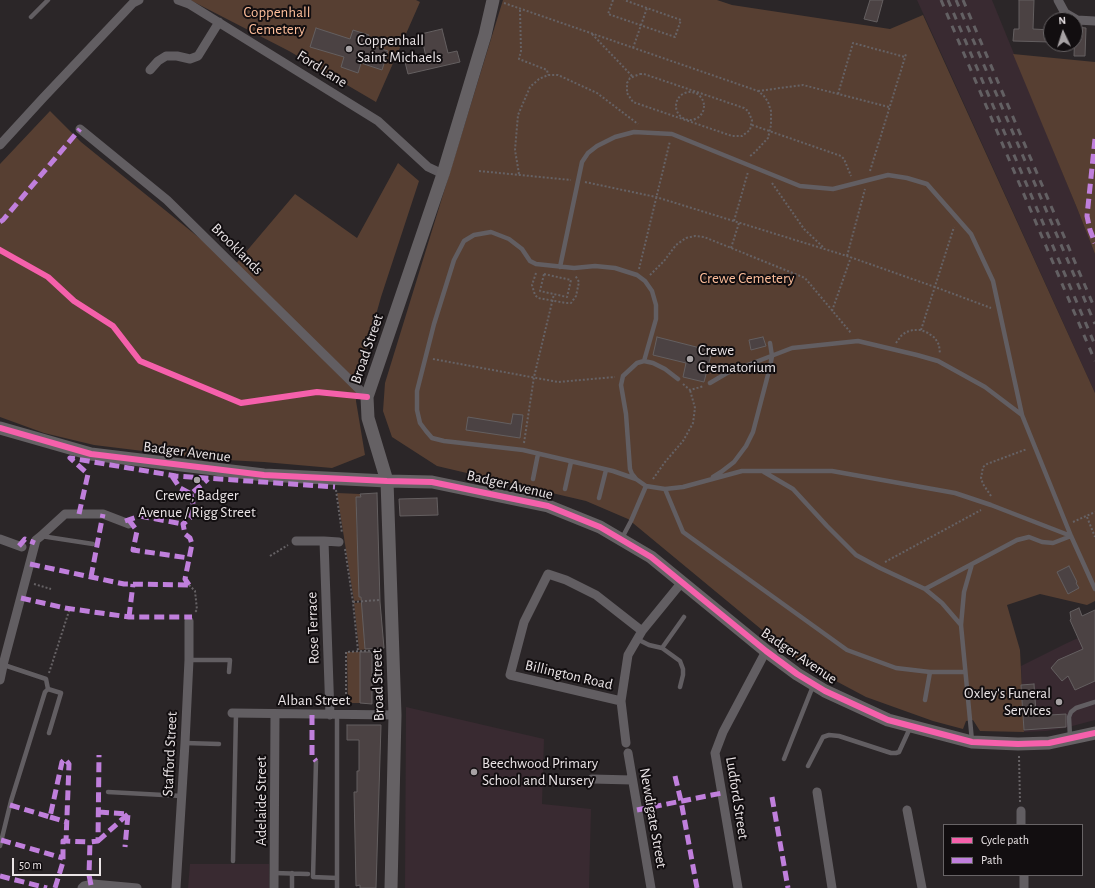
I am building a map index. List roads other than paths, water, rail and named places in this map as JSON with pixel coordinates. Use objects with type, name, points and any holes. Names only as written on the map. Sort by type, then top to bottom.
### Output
[{"type":"street","points":[[0,145],[133,3],[139,0]]},
{"type":"street","name":"Ford Lane","points":[[178,0],[189,4],[219,22],[378,121],[428,167],[443,174]]},
{"type":"street","name":"Broad Street","points":[[391,888],[395,714],[387,481],[368,418],[367,397],[443,174],[485,35],[493,0]]},
{"type":"street","points":[[1058,0],[1065,13],[1077,20],[1095,21]]},
{"type":"street","points":[[150,70],[158,61],[166,56],[177,56],[190,59],[198,56],[219,22]]},
{"type":"street","name":"Brooklands","points":[[80,129],[167,200],[367,397]]},
{"type":"street","name":"Badger Avenue","points":[[0,428],[91,454],[264,475],[432,482],[548,506],[600,527],[651,557],[766,651],[825,691],[888,720],[972,742],[1018,744],[1049,743],[1095,733]]},
{"type":"street","points":[[0,680],[3,662],[36,540],[65,514],[104,514],[129,524]]},
{"type":"street","points":[[0,539],[22,547]]},
{"type":"street","points":[[296,541],[342,540]]},
{"type":"street","name":"Rose Terrace","points":[[324,541],[338,715]]},
{"type":"street","name":"Billington Road","points":[[621,701],[510,676],[524,622],[548,574],[566,580],[596,595],[640,635]]},
{"type":"street","points":[[626,743],[621,701],[628,655],[640,635],[682,582]]},
{"type":"street","name":"Stafford Street","points":[[176,888],[185,743],[189,660],[189,621]]},
{"type":"street","name":"Ludford Street","points":[[738,888],[715,753],[724,732],[766,651]]},
{"type":"street","name":"Alban Street","points":[[234,713],[338,715],[395,714]]},
{"type":"street","name":"Adelaide Street","points":[[274,888],[275,714]]},
{"type":"street","name":"Newdigate Street","points":[[628,753],[651,888]]},
{"type":"street","points":[[592,779],[632,780]]},
{"type":"street","points":[[817,792],[832,888]]},
{"type":"street","points":[[907,810],[922,888]]},
{"type":"street","points":[[1020,811],[1021,824]]},
{"type":"street","points":[[1024,876],[1024,888]]},
{"type":"street","points":[[82,888],[93,884],[137,888]]},
{"type":"lane","points":[[30,17],[48,0]]},
{"type":"lane","points":[[560,267],[582,162],[588,153],[597,146],[615,137],[634,132],[672,134],[800,186],[833,189],[888,175],[907,178],[926,184],[971,234],[993,281],[1022,415],[1066,525],[1095,589]]},
{"type":"lane","points":[[644,361],[656,319],[656,305],[652,291],[644,280],[637,275],[615,268],[595,266],[567,268],[536,264],[530,262],[522,249],[509,239],[490,232],[474,235],[464,241],[454,260],[434,324],[417,391],[417,410],[420,422],[432,438],[444,441],[522,450],[606,470],[636,479],[647,486],[665,489],[683,487],[742,471],[832,471],[954,493],[991,505],[1071,536]]},
{"type":"lane","points":[[710,383],[727,373],[792,348],[858,342],[938,361],[985,387],[1022,415]]},
{"type":"lane","points":[[704,481],[726,469],[734,462],[746,446],[753,432],[770,367],[772,356],[770,343]]},
{"type":"lane","points":[[636,479],[630,469],[626,414],[621,385],[623,376],[633,366],[644,361],[659,366],[678,379]]},
{"type":"lane","points":[[533,479],[538,454]]},
{"type":"lane","points":[[565,489],[571,462]]},
{"type":"lane","points":[[599,498],[606,470]]},
{"type":"lane","points":[[763,471],[793,489],[856,555],[925,589],[942,602],[961,625]]},
{"type":"lane","points":[[621,539],[647,486]]},
{"type":"lane","points":[[665,489],[683,532],[847,650],[896,668],[930,672],[965,672]]},
{"type":"lane","points":[[41,536],[92,544]]},
{"type":"lane","points":[[925,589],[1017,540],[1029,537],[1042,542],[1053,543],[1071,536]]},
{"type":"lane","points":[[972,564],[964,592],[961,625],[972,742]]},
{"type":"lane","points":[[662,648],[684,617]]},
{"type":"lane","points":[[640,635],[649,645],[662,648],[680,661],[683,669],[680,687]]},
{"type":"lane","points":[[189,660],[230,660],[229,672]]},
{"type":"lane","points":[[0,846],[11,801],[45,692],[48,689],[46,680],[3,662]]},
{"type":"lane","points":[[925,700],[930,672]]},
{"type":"lane","points":[[784,759],[814,684]]},
{"type":"lane","points":[[48,689],[61,693],[49,733]]},
{"type":"lane","points":[[1070,738],[1069,717],[1071,712],[1076,708],[1095,702]]},
{"type":"lane","points":[[233,861],[234,713]]},
{"type":"lane","points":[[337,888],[338,715]]},
{"type":"lane","points":[[808,766],[823,737],[830,735],[838,736],[891,753],[896,753],[899,752],[910,726]]},
{"type":"lane","points":[[185,743],[220,744]]},
{"type":"lane","points":[[316,761],[314,877],[337,878]]},
{"type":"lane","points":[[108,792],[182,796]]},
{"type":"lane","points":[[274,873],[308,874]]},
{"type":"lane","points":[[292,873],[292,888]]},
{"type":"railway","points":[[941,0],[1095,361]]},
{"type":"railway","points":[[948,0],[1095,345]]},
{"type":"railway","points":[[956,0],[1095,324]]},
{"type":"railway","points":[[963,0],[1095,309]]},
{"type":"place","name":"Coppenhall Saint Michaels","points":[[349,49]]},
{"type":"place","name":"Crewe Crematorium","points":[[690,359]]},
{"type":"place","name":"Crewe, Badger Avenue / Rigg Street","points":[[197,480]]},
{"type":"place","name":"Oxley's Funeral Services","points":[[1059,702]]},
{"type":"place","name":"Beechwood Primary School and Nursery","points":[[474,772]]},
{"type":"park label","name":"Coppenhall Cemetery","points":[[277,20]]},
{"type":"park label","name":"Crewe Cemetery","points":[[747,278]]}]
